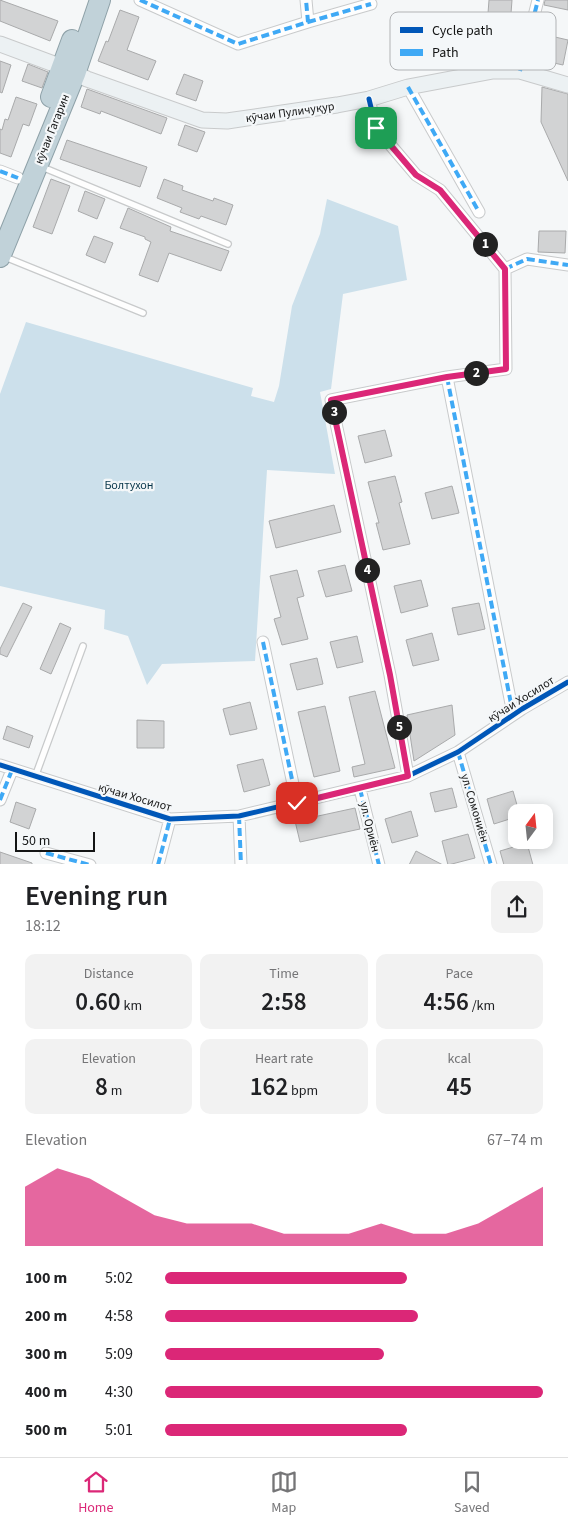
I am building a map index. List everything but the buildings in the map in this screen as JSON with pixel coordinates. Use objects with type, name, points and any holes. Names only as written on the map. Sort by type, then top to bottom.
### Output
[{"type":"highway","points":[[0,223],[9,174],[69,70],[86,0]]},
{"type":"highway","name":"кӯчаи Гагарин","points":[[0,256],[37,165],[69,70],[100,0]]},
{"type":"street","points":[[140,0],[238,44],[371,4]]},
{"type":"street","points":[[306,0],[308,22]]},
{"type":"street","name":"кӯчаи Пуличуқур","points":[[0,44],[202,120],[228,121],[369,99],[408,87],[493,71],[520,71],[568,86]]},
{"type":"street","points":[[408,87],[479,212]]},
{"type":"street","points":[[369,99],[376,128],[416,175],[440,190],[505,269],[506,369],[447,377],[331,400],[390,675],[408,776]]},
{"type":"street","points":[[505,269],[527,259],[568,265]]},
{"type":"street","points":[[447,377],[513,714]]},
{"type":"street","points":[[263,642],[297,803]]},
{"type":"street","name":"кӯчаи Хосилот","points":[[0,765],[170,819],[239,816],[360,789],[408,776],[458,752],[513,714],[568,682]]},
{"type":"street","name":"ул. Сомониён","points":[[458,752],[491,864]]},
{"type":"street","points":[[0,800],[12,770]]},
{"type":"street","name":"ул. Ориён","points":[[360,789],[379,864]]},
{"type":"street","points":[[239,816],[241,864]]},
{"type":"street","points":[[158,864],[170,819]]},
{"type":"street","points":[[46,853],[90,864]]},
{"type":"lane","points":[[37,165],[228,244]]},
{"type":"lane","points":[[0,256],[143,313]]},
{"type":"lane","points":[[35,777],[83,646]]},
{"type":"green space","name":"Болтухон","points":[[327,199],[398,226],[407,280],[343,294],[331,389],[320,392],[335,474],[267,470],[255,661],[162,664],[147,685],[128,636],[104,629],[105,610],[0,586],[0,394],[26,322],[253,388],[251,396],[274,402],[279,386],[292,306],[320,234]]},
{"type":"marked path","points":[[140,0],[238,44],[308,22],[306,0]]},
{"type":"marked path","points":[[535,12],[538,0]]},
{"type":"marked path","points":[[308,22],[371,4]]},
{"type":"marked path","points":[[408,87],[479,212]]},
{"type":"marked path","points":[[0,171],[18,178]]},
{"type":"marked path","points":[[505,269],[527,259],[568,265]]},
{"type":"marked path","points":[[447,377],[513,714]]},
{"type":"marked path","points":[[263,642],[297,803]]},
{"type":"marked path","points":[[458,752],[491,864]]},
{"type":"marked path","points":[[0,800],[12,770]]},
{"type":"marked path","points":[[360,789],[379,864]]},
{"type":"marked path","points":[[239,816],[241,864]]},
{"type":"marked path","points":[[158,864],[170,819]]},
{"type":"marked path","points":[[46,853],[86,864]]},
{"type":"cycle path","points":[[369,99],[376,128],[416,175],[440,190],[505,269],[506,369],[447,377],[331,400],[390,675],[408,776]]},
{"type":"cycle path","points":[[0,765],[170,819],[239,816],[408,776],[458,752],[522,709],[568,682]]},
{"type":"route","points":[[297,803],[408,776],[390,675],[331,400],[447,377],[506,369],[505,269],[440,190],[416,175],[376,128]]}]
